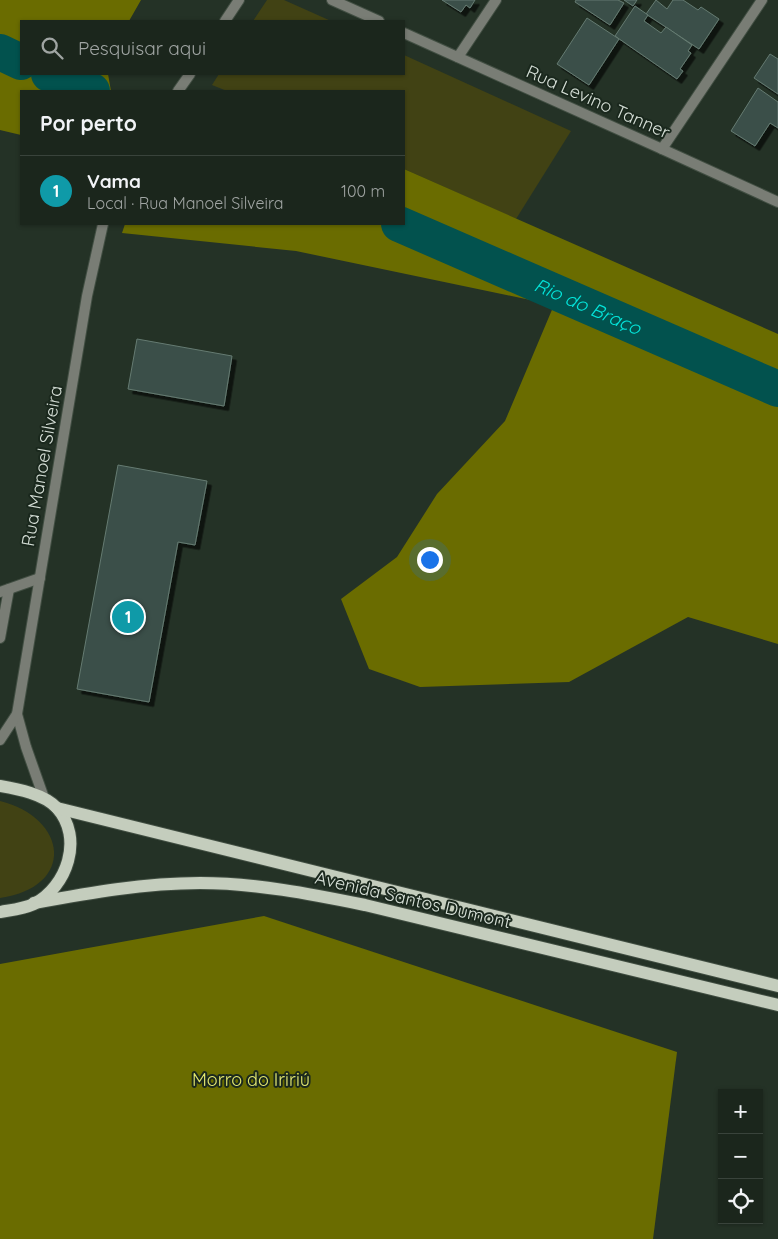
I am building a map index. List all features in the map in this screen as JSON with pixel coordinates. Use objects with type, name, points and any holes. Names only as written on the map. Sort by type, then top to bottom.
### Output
[{"type":"main road","points":[[0,786],[44,798],[57,808],[65,820],[69,832],[71,845],[69,858],[63,874],[54,889],[34,903]]},
{"type":"main road","name":"Avenida Santos Dumont","points":[[57,808],[778,986]]},
{"type":"main road","name":"Avenida Santos Dumont","points":[[0,912],[34,903],[107,890],[200,883],[262,888],[315,895],[365,905],[778,1005]]},
{"type":"street","points":[[226,20],[239,0]]},
{"type":"street","points":[[332,0],[377,20]]},
{"type":"street","points":[[458,57],[496,0]]},
{"type":"street","points":[[662,150],[762,0]]},
{"type":"street","name":"Rua Levino Tanner","points":[[405,32],[778,202]]},
{"type":"street","points":[[181,88],[189,75]]},
{"type":"street","name":"Rua Manoel Silveira","points":[[0,740],[17,714],[87,296],[102,225]]},
{"type":"street","points":[[0,638],[4,591],[40,578]]},
{"type":"street","name":"Rua Manoel Silveira","points":[[17,714],[26,747],[44,798]]},
{"type":"shaded area","points":[[267,0],[284,0],[329,20],[254,20]]},
{"type":"shaded area","points":[[405,55],[571,131],[516,219],[405,169],[405,90],[224,90],[212,85],[218,75],[405,75]]},
{"type":"shaded area","points":[[0,801],[23,810],[39,822],[50,836],[54,852],[51,867],[42,881],[25,891],[0,898]]},
{"type":"green space","points":[[0,0],[141,0],[130,20],[20,20],[20,75],[108,75],[111,90],[20,90],[20,135],[0,130]]},
{"type":"green space","points":[[405,169],[778,334],[778,644],[688,617],[569,682],[420,687],[369,669],[341,599],[397,557],[437,494],[505,421],[554,305],[296,251],[122,233],[125,225],[405,225]]},
{"type":"green space","name":"Morro do Iririú","points":[[264,916],[677,1052],[653,1239],[0,1239],[0,964]]},
{"type":"building","points":[[442,0],[475,0],[470,8],[466,5],[461,12]]},
{"type":"building","points":[[576,0],[618,0],[624,3],[610,25],[575,2]]},
{"type":"building","points":[[624,0],[637,0],[633,6]]},
{"type":"building","points":[[656,0],[667,9],[673,0],[683,0],[698,10],[701,7],[719,19],[699,49],[646,14]]},
{"type":"building","points":[[635,6],[648,15],[644,21],[661,33],[666,27],[692,45],[688,51],[691,53],[680,69],[683,71],[677,79],[615,36]]},
{"type":"building","points":[[587,18],[619,39],[589,85],[557,64]]},
{"type":"building","points":[[770,54],[778,59],[778,94],[754,78]]},
{"type":"building","points":[[758,88],[778,102],[778,128],[770,123],[755,146],[731,131]]},
{"type":"building","points":[[137,339],[232,356],[224,406],[128,389]]},
{"type":"building","points":[[118,465],[207,481],[195,545],[178,542],[149,702],[77,689]]},
{"type":"waterway","name":"Rio do Braço","points":[[0,52],[20,62]]},
{"type":"waterway","name":"Rio do Braço","points":[[52,75],[89,90]]},
{"type":"waterway","name":"Rio do Braço","points":[[401,225],[778,389]]},
{"type":"place","name":"Vama","points":[[128,617]]}]
